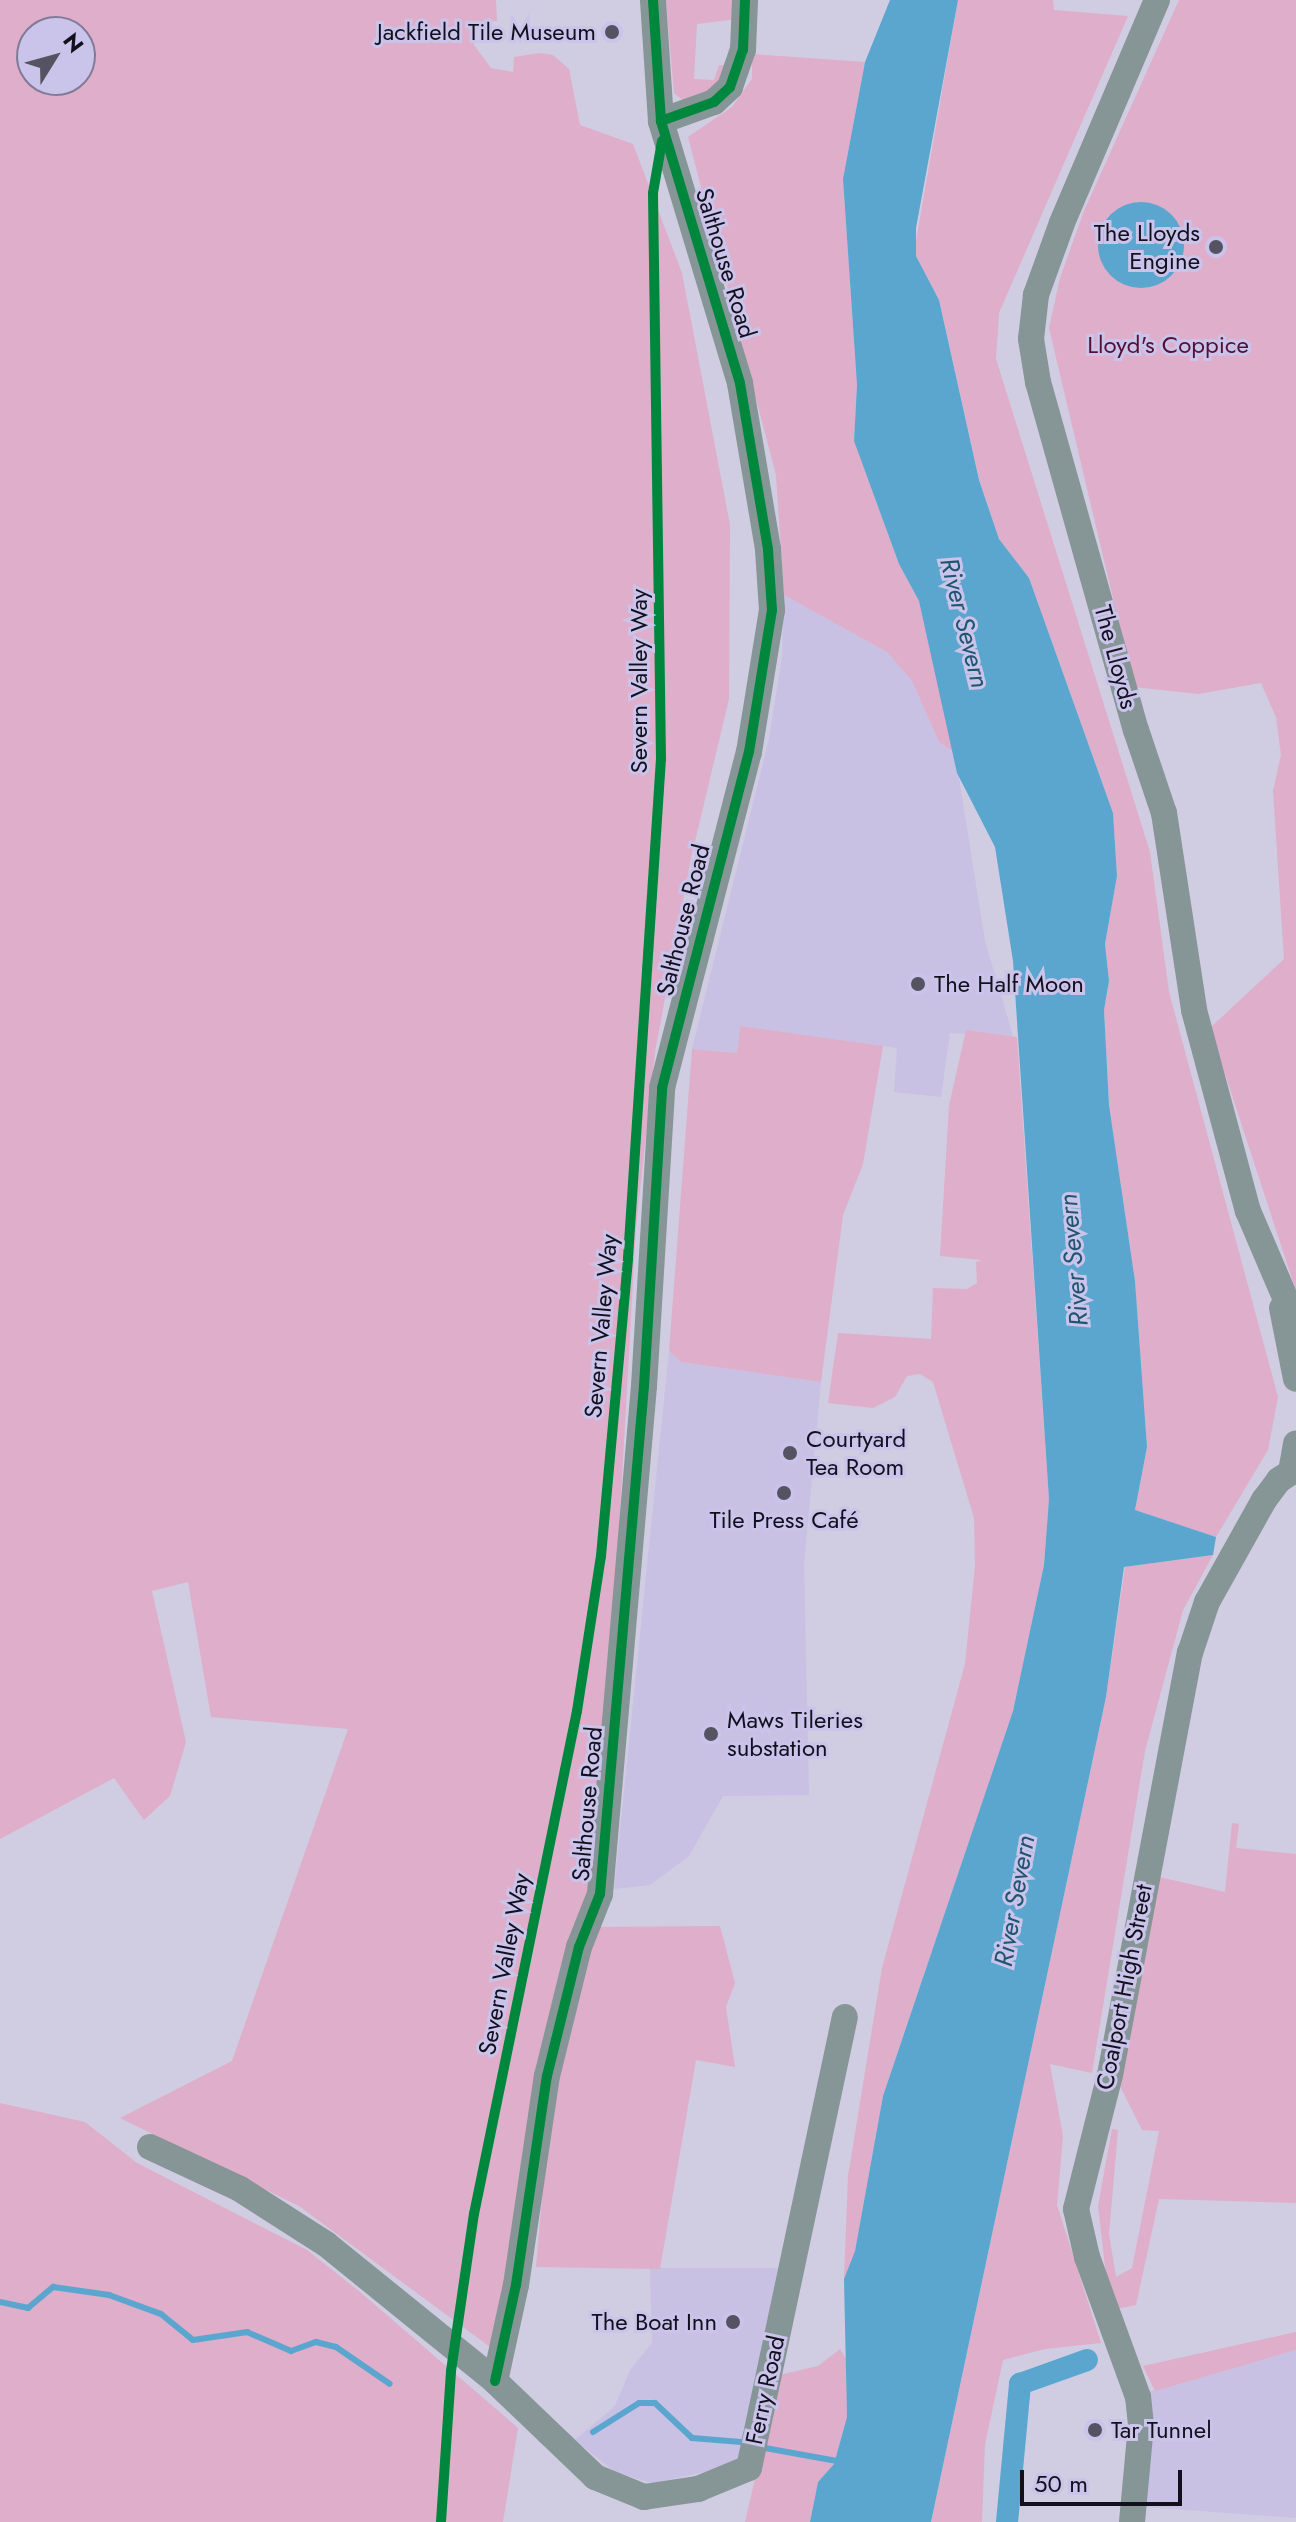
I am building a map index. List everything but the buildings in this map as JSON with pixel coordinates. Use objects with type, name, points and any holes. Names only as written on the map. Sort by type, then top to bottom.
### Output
[{"type":"street","name":"Salthouse Road","points":[[495,2381],[516,2285],[547,2076],[579,1947],[600,1894],[644,1386],[662,1088],[749,752],[772,610],[768,549],[740,383],[661,121],[653,0]]},
{"type":"street","points":[[661,121],[714,102],[730,87],[743,50],[745,0]]},
{"type":"street","name":"The Lloyds","points":[[1157,0],[1062,223],[1036,295],[1031,339],[1038,382],[1136,730],[1164,813],[1194,1010],[1248,1211],[1277,1289],[1296,1323]]},
{"type":"street","points":[[1277,1289],[1295,1366]]},
{"type":"street","name":"Coalport High Street","points":[[1132,2522],[1141,2425],[1115,2329],[1087,2257],[1076,2209],[1110,2075],[1173,1720],[1207,1602],[1264,1500],[1294,1470],[1296,1443]]},
{"type":"street","name":"Ferry Road","points":[[495,2381],[595,2477],[644,2497],[698,2489],[749,2468],[845,2017]]},
{"type":"street","points":[[150,2147],[240,2189],[326,2244],[495,2381]]},
{"type":"shaded area","points":[[784,595],[887,652],[912,681],[939,742],[955,753],[985,941],[1013,1036],[950,1033],[941,1097],[894,1092],[897,1048],[740,1026],[737,1053],[692,1049],[769,739],[782,656]]},
{"type":"shaded area","points":[[669,1351],[681,1362],[821,1382],[804,1564],[809,1795],[723,1796],[689,1856],[650,1885],[614,1889]]},
{"type":"shaded area","points":[[650,2268],[778,2268],[739,2458],[729,2467],[652,2483],[615,2472],[575,2440],[615,2406],[630,2370],[652,2343]]},
{"type":"shaded area","points":[[1296,2350],[1296,2518],[1145,2507],[1148,2392]]},
{"type":"green space","points":[[0,0],[496,0],[497,21],[472,23],[474,45],[491,68],[513,72],[514,57],[540,53],[553,55],[569,69],[580,125],[633,144],[682,273],[730,525],[729,699],[691,858],[655,1052],[636,1227],[612,1655],[588,1893],[490,2347],[299,2206],[120,2118],[232,2061],[348,1729],[211,1717],[188,1582],[152,1591],[186,1742],[170,1796],[144,1820],[114,1778],[0,1839]]},
{"type":"green space","points":[[666,0],[737,0],[737,19],[697,24],[694,79],[714,80],[719,65],[731,66],[719,86],[685,102],[674,93]]},
{"type":"green space","points":[[958,0],[1053,0],[1054,10],[1128,16],[999,313],[996,359],[1150,852],[1169,992],[1278,1397],[1268,1450],[1216,1537],[1135,1510],[1147,1447],[1135,1281],[1109,1105],[1104,1010],[1109,981],[1105,944],[1117,876],[1113,813],[1029,578],[999,539],[979,480],[939,300],[914,252]]},
{"type":"green space","name":"Lloyd's Coppice","points":[[1179,0],[1296,0],[1296,1291],[1210,1028],[1284,959],[1273,791],[1281,755],[1276,717],[1261,683],[1198,694],[1134,687],[1049,328],[1060,278],[1084,211]]},
{"type":"green space","points":[[752,54],[865,62],[843,179],[857,385],[854,441],[899,564],[919,601],[955,753],[939,742],[912,681],[887,652],[784,595],[776,475],[688,137],[732,107],[752,79]]},
{"type":"green space","points":[[740,1026],[883,1046],[863,1164],[843,1215],[821,1382],[681,1362],[669,1351],[692,1049],[737,1053]]},
{"type":"green space","points":[[966,1030],[1017,1037],[1049,1499],[1044,1565],[1013,1711],[883,2096],[855,2251],[844,2279],[848,2176],[882,1968],[965,1664],[975,1566],[974,1518],[933,1382],[920,1374],[907,1376],[895,1397],[873,1408],[828,1403],[838,1333],[931,1339],[933,1288],[967,1289],[977,1283],[976,1262],[982,1260],[940,1256],[949,1106]]},
{"type":"green space","points":[[1213,1555],[1183,1610],[1145,1751],[1092,2073],[1050,2064],[1063,2136],[1057,2205],[1101,2343],[1045,2349],[1003,2360],[985,2444],[982,2522],[931,2522],[1106,1697],[1125,1567]]},
{"type":"green space","points":[[1232,1823],[1239,1824],[1236,1848],[1296,1854],[1296,2203],[1159,2199],[1136,2305],[1116,2309],[1106,2275],[1098,2206],[1112,2129],[1118,2130],[1109,2234],[1116,2277],[1132,2268],[1159,2131],[1142,2130],[1119,2084],[1155,1876],[1225,1892]]},
{"type":"green space","points":[[720,1926],[735,1983],[726,2007],[735,2067],[696,2060],[660,2269],[536,2267],[550,2104],[594,1927]]},
{"type":"green space","points":[[0,2103],[85,2122],[137,2163],[307,2250],[360,2292],[518,2428],[503,2522],[0,2522]]},
{"type":"green space","points":[[1296,2332],[1296,2350],[1155,2391],[1143,2366]]},
{"type":"green space","points":[[840,2349],[846,2359],[847,2417],[834,2464],[818,2482],[810,2522],[745,2522],[779,2375],[818,2366]]},
{"type":"water","name":"River Severn","points":[[890,0],[958,0],[916,228],[916,256],[939,300],[979,480],[999,539],[1029,578],[1113,813],[1117,876],[1105,944],[1109,981],[1104,1010],[1109,1105],[1135,1281],[1147,1447],[1135,1510],[1216,1537],[1213,1555],[1124,1567],[1106,1697],[931,2522],[810,2522],[818,2482],[834,2464],[847,2417],[844,2279],[855,2251],[883,2096],[1013,1711],[1044,1565],[1049,1499],[1013,961],[995,847],[957,773],[919,601],[899,564],[854,441],[857,385],[843,179],[865,62]]},
{"type":"water","points":[[1141,202],[1157,206],[1171,215],[1180,229],[1184,245],[1180,261],[1171,275],[1157,284],[1141,288],[1125,284],[1111,275],[1102,261],[1098,245],[1102,229],[1111,215],[1125,206]]},
{"type":"waterway","points":[[0,2302],[28,2308],[53,2287],[109,2295],[161,2314],[193,2340],[247,2332],[291,2351],[316,2342],[336,2347],[390,2384]]},
{"type":"waterway","points":[[1007,2522],[1020,2384],[1087,2360]]},
{"type":"waterway","points":[[593,2432],[639,2403],[655,2403],[692,2438],[741,2442]]},
{"type":"waterway","points":[[765,2448],[837,2461]]},
{"type":"cycle path","points":[[495,2381],[516,2285],[547,2076],[579,1947],[600,1894],[644,1386],[662,1088],[749,752],[772,610],[768,549],[740,383],[661,121],[653,0]]},
{"type":"cycle path","points":[[661,121],[714,102],[730,87],[743,50],[745,0]]},
{"type":"cycle path","name":"Severn Valley Way","points":[[441,2522],[451,2371],[474,2214],[577,1711],[601,1556],[628,1258],[661,759],[653,193],[662,141]]},
{"type":"place","name":"Jackfield Tile Museum","points":[[612,32]]},
{"type":"place","name":"The Lloyds Engine","points":[[1216,247]]},
{"type":"place","name":"The Half Moon","points":[[918,984]]},
{"type":"place","name":"Courtyard Tea Room","points":[[790,1453]]},
{"type":"place","name":"Tile Press Café","points":[[784,1493]]},
{"type":"place","name":"Maws Tileries substation","points":[[711,1734]]},
{"type":"place","name":"The Boat Inn","points":[[733,2322]]},
{"type":"place","name":"Tar Tunnel","points":[[1095,2430]]}]
